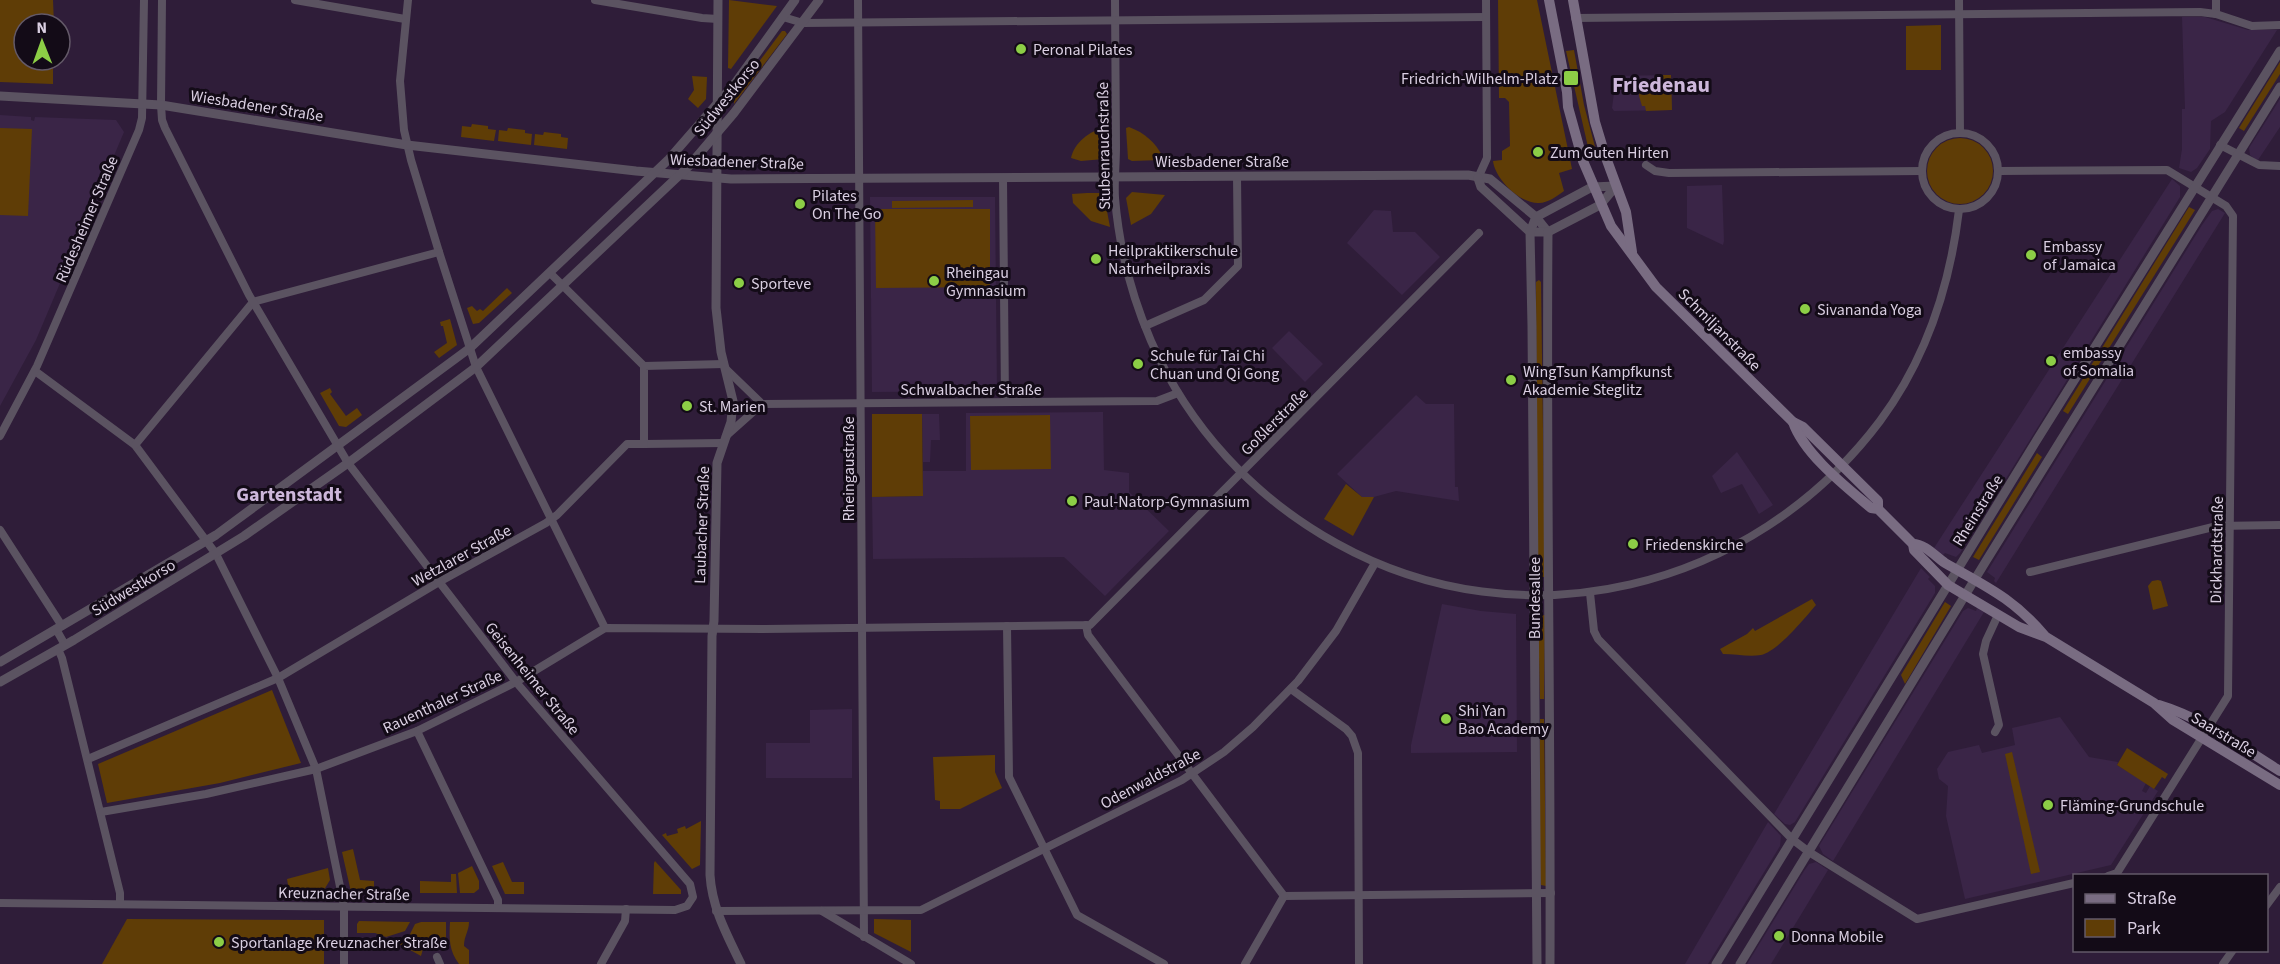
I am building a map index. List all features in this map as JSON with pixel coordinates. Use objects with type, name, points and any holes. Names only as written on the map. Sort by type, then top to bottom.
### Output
[{"type":"main road","points":[[1549,0],[1568,107],[1583,161],[1600,205]]},
{"type":"main road","points":[[1573,0],[1595,122],[1616,186]]},
{"type":"main road","name":"Schmiljanstraße","points":[[1616,186],[1626,212],[1632,252]]},
{"type":"main road","name":"Schmiljanstraße","points":[[1600,205],[1611,226],[1656,286],[1793,422],[1803,427],[1878,501],[1878,509]]},
{"type":"main road","name":"Schmiljanstraße","points":[[1793,422],[1797,433],[1834,475],[1871,508],[1878,509],[1913,544],[1914,550],[1948,585]]},
{"type":"main road","name":"Schmiljanstraße","points":[[1913,544],[1920,544],[1975,579]]},
{"type":"main road","name":"Saarstraße","points":[[1975,579],[2028,615],[2045,636]]},
{"type":"main road","name":"Saarstraße","points":[[1948,585],[2019,627],[2045,636],[2156,704],[2174,720],[2202,738],[2280,785]]},
{"type":"main road","name":"Saarstraße","points":[[2156,704],[2179,711],[2209,727],[2280,771]]},
{"type":"street","name":"Rüdesheimer Straße","points":[[0,436],[35,371],[140,130],[144,0]]},
{"type":"street","points":[[162,0],[161,105],[165,128],[253,302],[348,463]]},
{"type":"street","points":[[295,0],[405,19]]},
{"type":"street","points":[[408,0],[400,81],[407,146],[439,252],[476,367],[605,628],[1086,625],[1088,635],[1284,896]]},
{"type":"street","points":[[595,0],[718,19]]},
{"type":"street","name":"Laubacher Straße","points":[[718,0],[716,308],[718,336],[734,401],[717,463],[710,875],[716,911],[741,964]]},
{"type":"street","name":"Südwestkorso","points":[[0,662],[206,541],[338,447],[470,348],[656,173],[736,82],[795,0]]},
{"type":"street","name":"Südwestkorso","points":[[0,682],[216,554],[348,463],[476,367],[680,175],[718,131],[819,0]]},
{"type":"street","name":"Rheingaustraße","points":[[858,0],[864,937]]},
{"type":"street","name":"Stubenrauchstraße","points":[[1115,0],[1115,197],[1132,287],[1145,326],[1178,393],[1215,445],[1242,474],[1274,503],[1301,523],[1375,563],[1447,585],[1492,593],[1533,595],[1590,593],[1650,580],[1713,557],[1783,517],[1843,466],[1881,419],[1903,384],[1928,333],[1946,279],[1959,210]]},
{"type":"street","points":[[1486,0],[1487,158],[1478,178],[1481,187],[1530,232],[1548,232],[1600,205],[1616,186]]},
{"type":"street","points":[[1959,0],[1960,133]]},
{"type":"street","points":[[2216,0],[2216,14]]},
{"type":"street","points":[[1575,18],[2203,12],[2252,26],[2280,25]]},
{"type":"street","points":[[783,17],[803,23],[1486,17]]},
{"type":"street","name":"Rheinstraße","points":[[1716,964],[2194,186],[2280,51]]},
{"type":"street","name":"Rheinstraße","points":[[1740,964],[2052,453],[2280,87]]},
{"type":"street","name":"Wiesbadener Straße","points":[[0,96],[161,105],[407,146],[718,178],[1459,175],[1478,178]]},
{"type":"street","points":[[1960,133],[1975,136],[1987,144],[1995,155],[1998,171],[1995,188],[1985,201],[1959,210],[1947,207],[1935,200],[1926,189],[1922,171],[1926,153],[1936,141],[1950,134],[1960,133]]},
{"type":"street","points":[[2220,145],[2259,165],[2280,166]]},
{"type":"street","points":[[1646,165],[1655,171],[1669,173],[1922,171]]},
{"type":"street","name":"Dickhardtstraße","points":[[1998,171],[2167,170],[2231,210],[2234,221],[2228,696],[2117,873],[2114,874]]},
{"type":"street","points":[[1145,326],[1204,300],[1238,266],[1237,176]]},
{"type":"street","points":[[1003,178],[1005,402]]},
{"type":"street","points":[[1478,178],[1490,179],[1536,217],[1548,232]]},
{"type":"street","points":[[1530,232],[1536,217],[1592,187],[1616,186]]},
{"type":"street","name":"Bundesallee","points":[[1530,232],[1537,964]]},
{"type":"street","name":"Bundesallee","points":[[1548,232],[1546,386],[1550,964]]},
{"type":"street","name":"Goßlerstraße","points":[[1086,625],[1094,623],[1479,233]]},
{"type":"street","points":[[135,445],[253,302],[439,252]]},
{"type":"street","points":[[550,273],[644,366],[725,367],[762,404],[724,440]]},
{"type":"street","points":[[644,366],[644,444]]},
{"type":"street","points":[[35,371],[135,445],[216,554],[278,678],[316,769],[344,906],[344,964]]},
{"type":"street","name":"Schwalbacher Straße","points":[[762,404],[1157,401],[1178,393]]},
{"type":"street","name":"Wetzlarer Straße","points":[[88,759],[278,678],[439,582],[552,519],[627,444],[724,440]]},
{"type":"street","points":[[2036,443],[2052,453]]},
{"type":"street","name":"Geisenheimer Straße","points":[[348,463],[516,682],[690,884],[693,897],[687,906]]},
{"type":"street","points":[[2030,572],[2230,524],[2280,525]]},
{"type":"street","points":[[0,530],[59,627],[62,657],[101,812],[120,893],[120,904]]},
{"type":"street","name":"Odenwaldstraße","points":[[865,910],[921,910],[1191,774],[1231,746],[1291,689],[1336,631],[1375,563]]},
{"type":"street","points":[[1590,593],[1594,631],[1598,639],[1792,839],[1917,919],[2073,883]]},
{"type":"street","points":[[1995,732],[2000,725],[1983,654],[1986,641],[1998,615]]},
{"type":"street","points":[[1007,626],[1008,774],[1077,915],[1164,964]]},
{"type":"street","name":"Rauenthaler Straße","points":[[101,812],[206,794],[316,769],[417,731],[516,682],[605,628]]},
{"type":"street","points":[[1291,689],[1346,729],[1358,753],[1359,964]]},
{"type":"street","points":[[417,731],[498,900],[498,908]]},
{"type":"street","points":[[2268,903],[2280,886]]},
{"type":"street","points":[[1284,896],[1551,893]]},
{"type":"street","points":[[1245,964],[1284,896]]},
{"type":"street","name":"Kreuznacher Straße","points":[[0,903],[626,909],[681,909],[687,906]]},
{"type":"street","points":[[601,964],[625,921],[626,909]]},
{"type":"street","points":[[716,911],[865,910]]},
{"type":"street","points":[[822,911],[911,964]]},
{"type":"street","points":[[2223,964],[2232,952]]},
{"type":"shaded area","points":[[2182,17],[2205,17],[2248,30],[2277,30],[2225,112],[2211,121],[2210,149],[2197,168],[2191,172],[2179,168],[2182,149],[2182,109],[2185,109]]},
{"type":"shaded area","points":[[1671,75],[1672,110],[1614,111],[1612,108],[1614,93],[1612,76]]},
{"type":"shaded area","points":[[2280,99],[2280,127],[2258,160],[2255,159],[2250,155],[2249,148]]},
{"type":"shaded area","points":[[0,115],[31,117],[34,121],[35,117],[116,120],[124,132],[36,340],[0,406]]},
{"type":"shaded area","points":[[2172,179],[2180,186],[2180,197],[1960,553],[1956,557],[1945,553],[1943,555],[1934,548]]},
{"type":"shaded area","points":[[1722,185],[1723,245],[1687,228],[1687,186]]},
{"type":"shaded area","name":"Rheingau Gymnasium","points":[[870,197],[995,197],[997,391],[872,392]]},
{"type":"shaded area","points":[[2218,209],[2225,213],[1996,583],[1995,578],[1987,572],[2202,225],[2212,211]]},
{"type":"shaded area","points":[[1374,210],[1391,211],[1393,232],[1415,232],[1440,257],[1402,295],[1347,243]]},
{"type":"shaded area","points":[[1289,331],[1323,364],[1305,382],[1272,348]]},
{"type":"shaded area","points":[[1416,395],[1426,404],[1454,404],[1455,487],[1458,487],[1459,501],[1396,491],[1370,498],[1362,497],[1337,474]]},
{"type":"shaded area","name":"Paul-Natorp-Gymnasium","points":[[1103,412],[1104,470],[1129,473],[1129,492],[1169,531],[1105,596],[1064,557],[873,559],[872,497],[923,496],[923,471],[966,471],[966,413]]},
{"type":"shaded area","points":[[922,414],[939,414],[940,440],[931,440],[930,462],[923,462]]},
{"type":"shaded area","points":[[1737,452],[1773,505],[1759,514],[1742,484],[1721,493],[1712,476]]},
{"type":"shaded area","points":[[1921,568],[1930,577],[1928,579],[1935,586],[1935,593],[1795,822],[1790,825],[1785,824],[1774,814]]},
{"type":"shaded area","points":[[1442,604],[1516,614],[1517,752],[1411,753]]},
{"type":"shaded area","points":[[1968,608],[1976,611],[1977,608],[1984,612],[1833,861],[1823,854],[1819,846],[1963,611]]},
{"type":"shaded area","points":[[852,709],[852,778],[766,778],[766,743],[810,743],[810,710]]},
{"type":"shaded area","name":"Fläming-Grundschule","points":[[2060,717],[2089,757],[2118,762],[2117,765],[2146,783],[2142,791],[2146,793],[2150,786],[2158,791],[2111,865],[1965,899],[1946,816],[1948,786],[1939,779],[1937,769],[1948,752],[1979,745],[1982,753],[2015,745],[2012,728]]},
{"type":"shaded area","points":[[1768,822],[1781,836],[1780,846],[1708,964],[1685,964]]},
{"type":"shaded area","points":[[1816,862],[1828,870],[1771,964],[1747,964],[1804,871],[1809,864]]},
{"type":"green space","points":[[0,0],[53,0],[54,12],[12,12],[12,72],[53,72],[53,84],[0,82]]},
{"type":"green space","points":[[729,0],[777,6],[731,69],[728,68]]},
{"type":"green space","points":[[1498,0],[1537,0],[1572,169],[1559,173],[1564,191],[1542,203],[1524,199],[1510,189],[1498,175],[1493,161],[1502,160],[1502,151],[1510,146],[1509,102],[1505,98],[1499,98]]},
{"type":"green space","points":[[1941,25],[1941,70],[1906,70],[1906,26]]},
{"type":"green space","points":[[782,31],[787,34],[734,104],[734,95]]},
{"type":"green space","points":[[1574,50],[1584,105],[1598,158],[1591,160],[1566,51]]},
{"type":"green space","points":[[2280,62],[2280,74],[2244,131],[2239,128]]},
{"type":"green space","points":[[1655,75],[1671,75],[1672,110],[1646,111],[1645,106],[1642,106],[1639,96],[1640,85],[1654,83]]},
{"type":"green space","points":[[692,76],[707,77],[706,99],[698,108],[688,99],[694,90]]},
{"type":"green space","points":[[472,124],[488,126],[488,129],[496,130],[494,141],[461,137],[462,126],[471,127]]},
{"type":"green space","points":[[1129,127],[1153,142],[1163,157],[1161,160],[1132,161],[1128,159],[1126,128]]},
{"type":"green space","points":[[0,128],[32,129],[28,216],[0,215]]},
{"type":"green space","points":[[508,128],[525,130],[525,133],[532,134],[531,145],[498,141],[499,130],[507,131]]},
{"type":"green space","points":[[1105,128],[1106,156],[1104,159],[1081,161],[1071,158],[1075,147],[1084,138],[1094,131]]},
{"type":"green space","points":[[544,132],[561,134],[561,137],[568,138],[567,149],[534,145],[535,134],[543,135]]},
{"type":"green space","points":[[1960,138],[1973,141],[1983,148],[1990,158],[1993,171],[1990,184],[1983,194],[1973,201],[1960,204],[1947,201],[1937,194],[1930,184],[1927,171],[1930,158],[1937,148],[1947,141]]},
{"type":"green space","points":[[1132,192],[1165,195],[1151,214],[1131,225],[1126,198]]},
{"type":"green space","points":[[1072,194],[1104,195],[1110,227],[1091,221],[1073,203]]},
{"type":"green space","points":[[973,200],[973,207],[892,208],[892,201]]},
{"type":"green space","points":[[2189,207],[2195,210],[2068,414],[2063,411]]},
{"type":"green space","points":[[875,209],[990,209],[990,287],[876,288]]},
{"type":"green space","points":[[1539,280],[1541,282],[1545,577],[1537,577],[1536,282]]},
{"type":"green space","points":[[507,288],[512,293],[479,323],[473,324],[467,308],[472,306],[477,311],[480,309],[483,311]]},
{"type":"green space","points":[[450,319],[457,345],[439,358],[434,352],[447,343],[440,322]]},
{"type":"green space","points":[[330,388],[332,392],[330,394],[346,416],[357,408],[362,415],[346,427],[339,426],[320,393]]},
{"type":"green space","points":[[872,414],[922,414],[923,496],[872,497]]},
{"type":"green space","points":[[1050,415],[1051,469],[971,470],[970,416]]},
{"type":"green space","points":[[2037,453],[2042,457],[1979,560],[1973,557]]},
{"type":"green space","points":[[1346,484],[1362,497],[1374,497],[1353,536],[1324,519]]},
{"type":"green space","points":[[2152,581],[2161,581],[2168,606],[2153,610],[2148,586]]},
{"type":"green space","points":[[1812,599],[1816,605],[1790,634],[1768,653],[1756,656],[1723,654],[1720,649],[1747,634],[1753,628],[1755,631]]},
{"type":"green space","points":[[1945,602],[1951,606],[1905,684],[1901,675]]},
{"type":"green space","points":[[1545,615],[1544,699],[1540,699],[1538,616]]},
{"type":"green space","points":[[272,690],[301,763],[220,783],[107,803],[98,764]]},
{"type":"green space","points":[[1540,719],[1544,719],[1546,886],[1541,885],[1539,867]]},
{"type":"green space","points":[[2127,748],[2168,774],[2165,779],[2162,777],[2154,789],[2117,765]]},
{"type":"green space","points":[[2012,752],[2040,872],[2031,874],[2005,754]]},
{"type":"green space","points":[[995,755],[995,772],[1002,788],[960,809],[940,809],[940,801],[935,800],[933,757]]},
{"type":"green space","points":[[701,821],[700,865],[692,869],[662,835],[678,833],[677,829],[685,826],[686,829]]},
{"type":"green space","points":[[353,849],[360,880],[374,881],[374,892],[351,892],[342,852]]},
{"type":"green space","points":[[655,861],[681,890],[681,894],[653,894]]},
{"type":"green space","points":[[503,862],[512,882],[524,882],[524,894],[505,894],[492,866]]},
{"type":"green space","points":[[472,866],[479,881],[479,889],[474,893],[460,893],[458,873]]},
{"type":"green space","points":[[328,868],[330,880],[324,890],[289,891],[287,879]]},
{"type":"green space","points":[[451,874],[456,874],[457,893],[420,893],[420,881],[451,882]]},
{"type":"green space","name":"Sportanlage Kreuznacher Straße","points":[[127,919],[324,920],[324,964],[102,964]]},
{"type":"green space","points":[[874,919],[911,920],[911,952],[874,933]]},
{"type":"green space","points":[[359,921],[410,922],[405,931],[386,937],[375,933],[357,933]]},
{"type":"green space","points":[[446,922],[446,942],[431,942],[423,949],[421,956],[392,940],[409,936],[415,924]]},
{"type":"green space","points":[[450,922],[469,922],[464,946],[469,950],[469,964],[459,964],[453,954]]},
{"type":"place","name":"Peronal Pilates","points":[[1021,49]]},
{"type":"place","name":"Friedrich-Wilhelm-Platz","points":[[1571,78]]},
{"type":"place","name":"Zum Guten Hirten","points":[[1538,152]]},
{"type":"place","name":"Pilates On The Go","points":[[800,204]]},
{"type":"place","name":"Embassy of Jamaica","points":[[2031,255]]},
{"type":"place","name":"Heilpraktikerschule Naturheilpraxis","points":[[1096,259]]},
{"type":"place","name":"Rheingau Gymnasium","points":[[934,281]]},
{"type":"place","name":"Sporteve","points":[[739,283]]},
{"type":"place","name":"Sivananda Yoga","points":[[1805,309]]},
{"type":"place","name":"embassy of Somalia","points":[[2051,361]]},
{"type":"place","name":"Schule für Tai Chi Chuan und Qi Gong","points":[[1138,364]]},
{"type":"place","name":"WingTsun Kampfkunst Akademie Steglitz","points":[[1511,380]]},
{"type":"place","name":"St. Marien","points":[[687,406]]},
{"type":"place","name":"Paul-Natorp-Gymnasium","points":[[1072,501]]},
{"type":"place","name":"Friedenskirche","points":[[1633,544]]},
{"type":"place","name":"Shi Yan Bao Academy","points":[[1446,719]]},
{"type":"place","name":"Fläming-Grundschule","points":[[2048,805]]},
{"type":"place","name":"Donna Mobile","points":[[1779,936]]},
{"type":"place","name":"Sportanlage Kreuznacher Straße","points":[[219,942]]},
{"type":"district","name":"Friedenau","points":[[1661,84]]},
{"type":"district","name":"Gartenstadt","points":[[289,494]]}]
